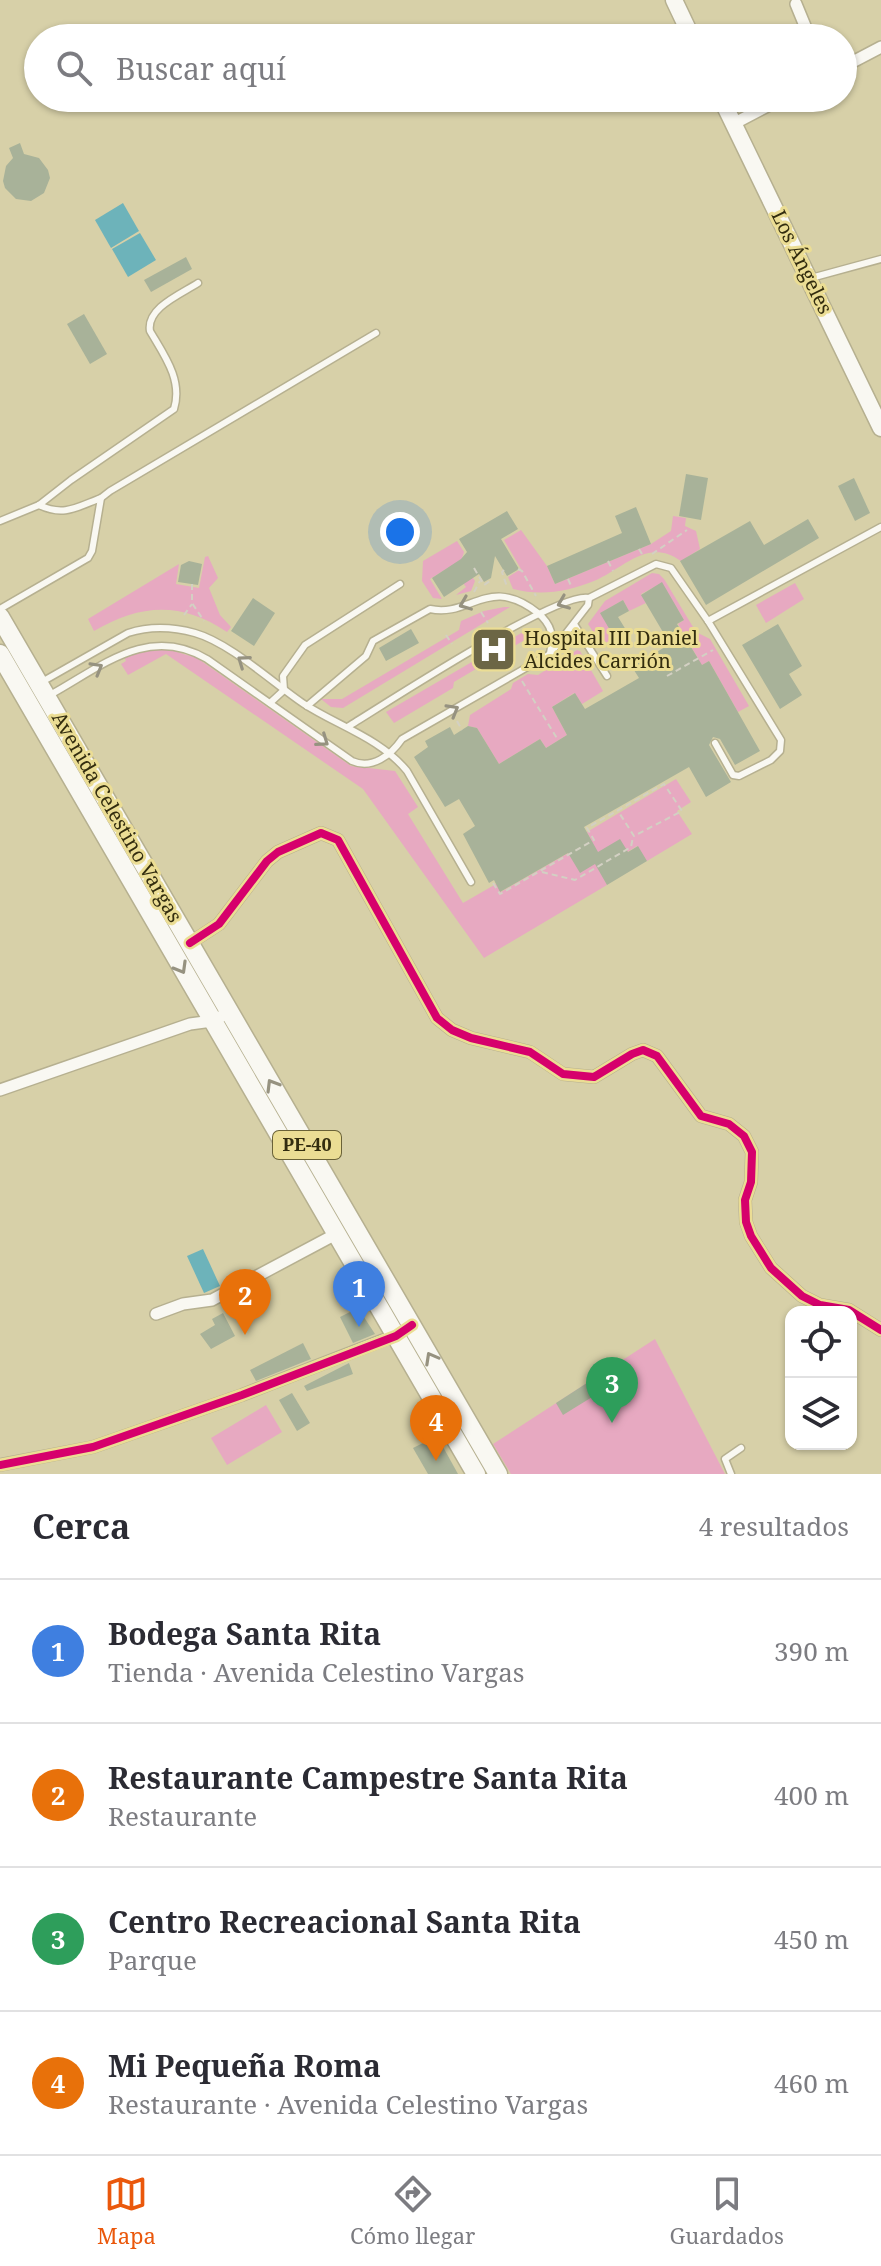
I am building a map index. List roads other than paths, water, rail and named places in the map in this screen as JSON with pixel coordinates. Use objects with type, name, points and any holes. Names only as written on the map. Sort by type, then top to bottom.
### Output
[{"type":"highway","name":"Avenida Celestino Vargas","points":[[0,617],[34,695],[220,1017],[272,1124],[476,1474]]},
{"type":"highway","name":"Avenida Celestino Vargas","points":[[1,656],[34,695]]},
{"type":"highway","name":"Avenida Celestino Vargas","points":[[109,822],[190,943],[220,1017],[289,1115],[498,1474]]},
{"type":"highway","points":[[272,1124],[289,1115]]},
{"type":"highway","points":[[325,1215],[342,1206]]},
{"type":"highway","points":[[437,1408],[454,1398]]},
{"type":"main road","points":[[674,0],[685,24]]},
{"type":"main road","name":"Los Ángeles","points":[[727,112],[811,278],[881,428]]},
{"type":"street","points":[[796,4],[804,24]]},
{"type":"street","points":[[857,60],[881,47]]},
{"type":"street","points":[[733,124],[756,112]]},
{"type":"street","points":[[190,943],[219,924],[267,861],[278,852],[321,833],[338,840],[437,1018],[452,1030],[471,1038],[530,1052],[563,1074],[594,1077],[643,1050],[657,1056],[701,1116],[729,1124],[744,1136],[752,1152],[751,1182],[745,1200],[746,1222],[771,1268],[802,1296],[820,1305],[849,1310],[881,1330]]},
{"type":"street","points":[[0,1090],[190,1024],[220,1017]]},
{"type":"street","points":[[156,1314],[183,1304],[212,1300],[336,1234]]},
{"type":"street","points":[[0,1465],[93,1447],[242,1395],[396,1336],[412,1325]]},
{"type":"lane","points":[[811,278],[881,259]]},
{"type":"lane","points":[[0,521],[39,505],[174,409],[178,397],[176,381],[148,322],[152,314],[198,283]]},
{"type":"lane","points":[[39,505],[53,512],[69,511],[101,498],[376,333]]},
{"type":"lane","points":[[0,609],[88,558],[92,551],[101,498]]},
{"type":"lane","points":[[708,621],[881,527]]},
{"type":"lane","points":[[349,726],[538,613],[581,596],[589,598],[656,564],[662,564],[671,568],[708,621],[781,740],[780,751],[771,760],[739,776],[733,775],[715,743]]},
{"type":"lane","points":[[284,690],[283,676],[305,645],[400,584]]},
{"type":"lane","points":[[307,706],[366,656],[373,641],[430,609],[446,613],[481,598],[518,600],[538,613],[546,620],[554,636],[550,654]]},
{"type":"lane","points":[[34,695],[131,650],[167,645],[195,652],[359,764],[392,755],[402,739],[550,654],[588,605],[589,598]]},
{"type":"lane","points":[[574,624],[607,676]]},
{"type":"lane","points":[[34,695],[128,633],[161,628],[213,640],[307,706],[349,726],[392,755],[407,771],[471,882]]},
{"type":"lane","points":[[270,703],[284,690]]},
{"type":"lane","points":[[731,1474],[725,1459],[741,1448]]},
{"type":"water","points":[[123,203],[139,231],[111,248],[95,220]]},
{"type":"water","points":[[140,233],[156,260],[128,277],[112,249]]},
{"type":"water","points":[[203,1249],[220,1286],[204,1293],[187,1256]]},
{"type":"place","name":"Hospital III Daniel Alcides Carrión","points":[[493,650]]},
{"type":"place","name":"Bodega Santa Rita","points":[[359,1327]]},
{"type":"place","name":"Restaurante Campestre Santa Rita","points":[[245,1335]]},
{"type":"place","name":"Centro Recreacional Santa Rita","points":[[612,1423]]},
{"type":"place","name":"Mi Pequeña Roma","points":[[436,1461]]}]
